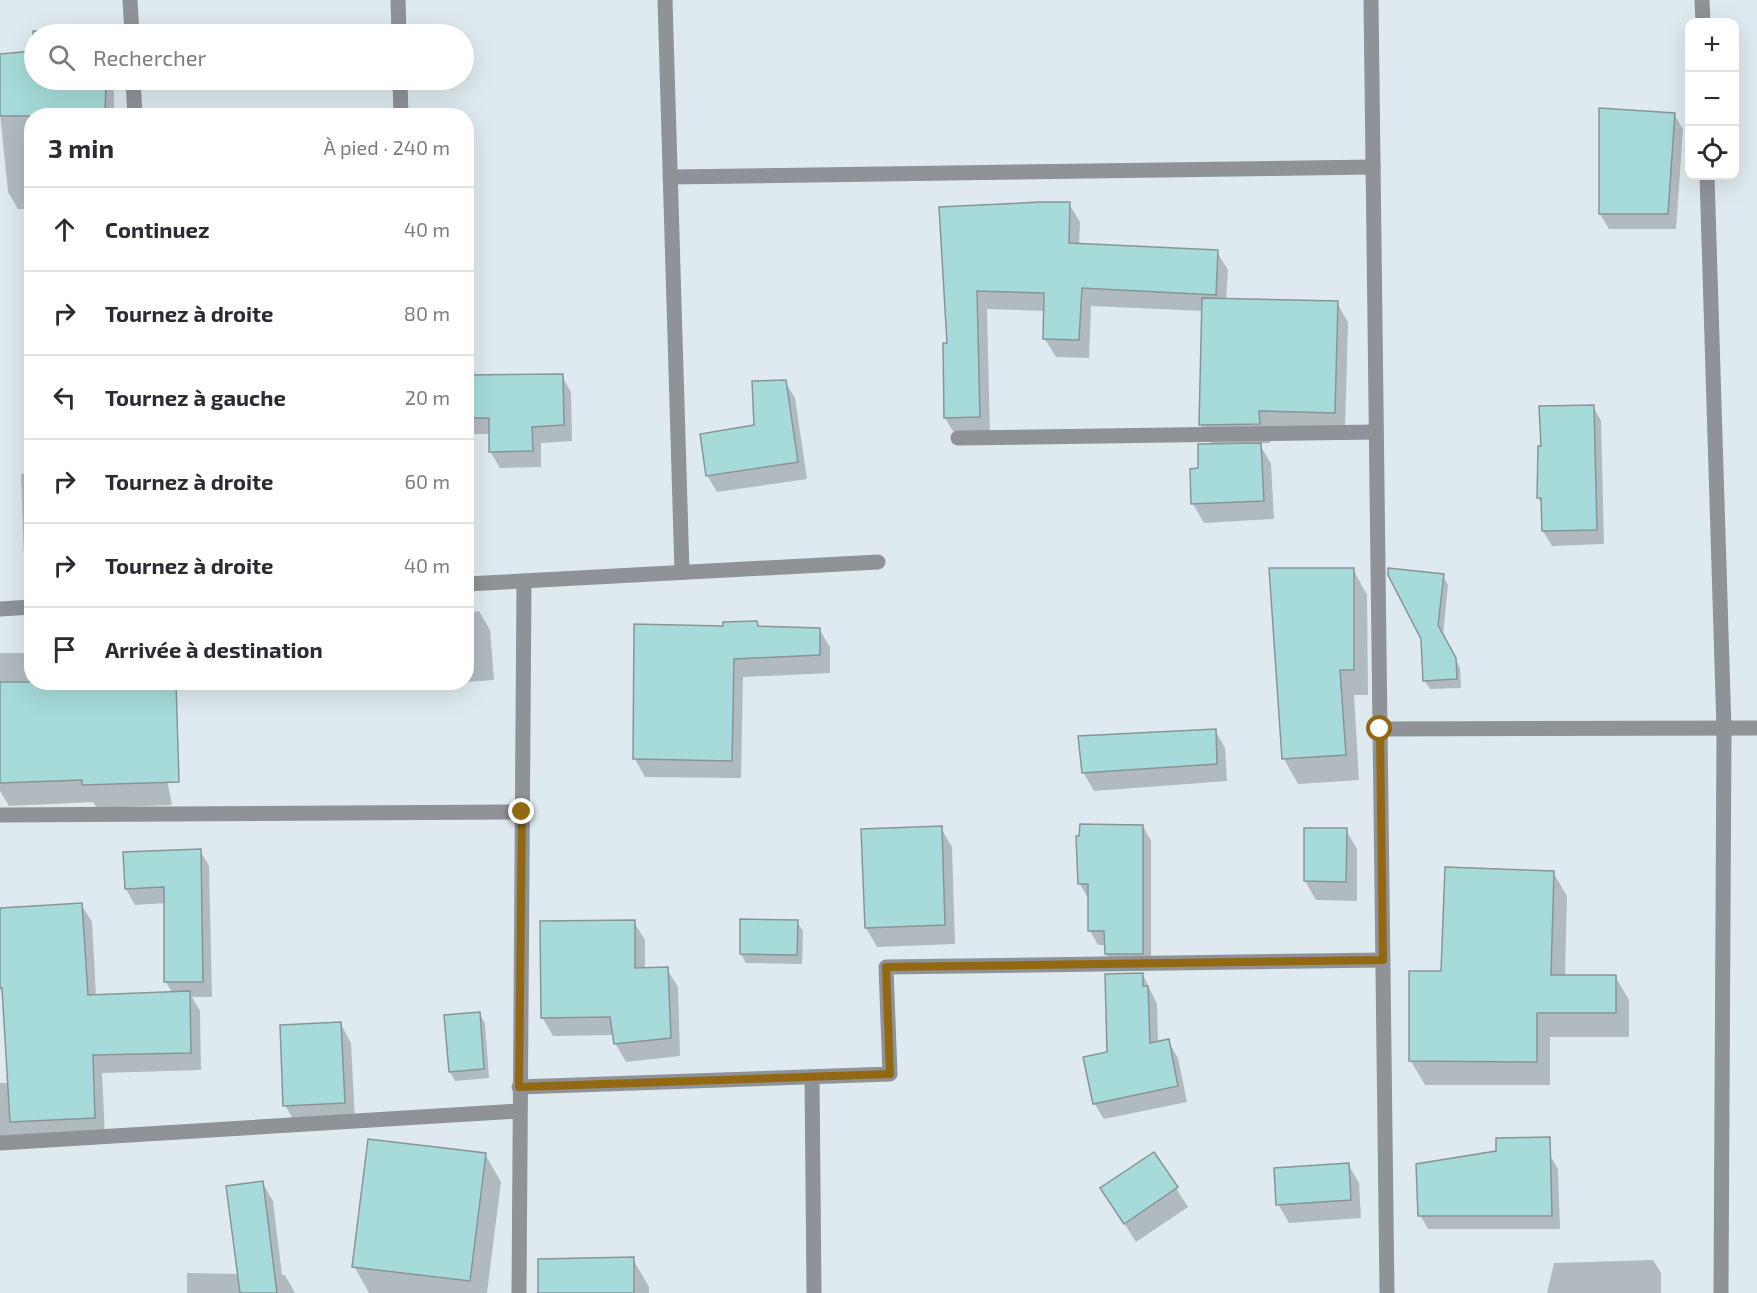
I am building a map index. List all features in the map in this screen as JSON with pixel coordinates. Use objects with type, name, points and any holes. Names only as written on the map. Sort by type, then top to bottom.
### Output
[{"type":"street","points":[[130,0],[131,24]]},
{"type":"street","points":[[398,0],[399,24]]},
{"type":"street","points":[[664,0],[682,572]]},
{"type":"street","points":[[1371,0],[1387,1293]]},
{"type":"street","points":[[1702,0],[1703,18]]},
{"type":"street","points":[[134,90],[135,108]]},
{"type":"street","points":[[400,90],[401,108]]},
{"type":"street","points":[[670,177],[1373,167]]},
{"type":"street","points":[[1707,180],[1724,729],[1721,1293]]},
{"type":"street","points":[[958,438],[1377,432]]},
{"type":"street","points":[[474,584],[878,562]]},
{"type":"street","points":[[519,1293],[524,581]]},
{"type":"street","points":[[0,609],[24,608]]},
{"type":"street","points":[[1380,729],[1757,728]]},
{"type":"street","points":[[0,815],[522,812]]},
{"type":"street","points":[[519,1087],[890,1074],[886,967],[1383,960]]},
{"type":"street","points":[[812,1077],[814,1293]]},
{"type":"street","points":[[0,1143],[519,1111]]},
{"type":"building","points":[[24,52],[24,90],[106,90],[105,108],[24,108],[24,116],[0,116],[0,54]]},
{"type":"building","points":[[1599,108],[1675,113],[1668,214],[1599,214]]},
{"type":"building","points":[[1070,202],[1069,243],[1218,250],[1216,295],[1082,288],[1079,340],[1043,339],[1044,293],[977,291],[980,417],[944,418],[943,343],[947,343],[939,207]]},
{"type":"building","points":[[1202,298],[1338,301],[1335,413],[1259,411],[1260,424],[1199,425]]},
{"type":"building","points":[[563,374],[564,425],[532,427],[533,451],[489,452],[489,418],[474,418],[474,375]]},
{"type":"building","points":[[786,380],[798,462],[706,476],[700,434],[754,425],[752,381]]},
{"type":"building","points":[[1594,405],[1597,530],[1542,531],[1541,498],[1537,498],[1538,446],[1541,446],[1539,406]]},
{"type":"building","points":[[1261,443],[1264,501],[1191,504],[1190,469],[1198,468],[1198,444]]},
{"type":"building","points":[[1269,568],[1354,568],[1354,670],[1340,670],[1346,755],[1282,759]]},
{"type":"building","points":[[1388,568],[1444,574],[1438,625],[1456,658],[1457,679],[1423,681],[1421,639],[1388,575]]},
{"type":"building","points":[[757,621],[758,626],[820,628],[820,655],[734,659],[732,761],[633,759],[634,624],[723,626],[723,622]]},
{"type":"building","points":[[0,682],[24,682],[24,690],[176,690],[179,782],[82,785],[82,780],[0,783]]},
{"type":"building","points":[[1216,729],[1217,764],[1082,773],[1078,736]]},
{"type":"building","points":[[1080,824],[1143,825],[1143,954],[1105,954],[1104,931],[1088,931],[1088,884],[1078,884],[1076,836],[1079,836]]},
{"type":"building","points":[[942,826],[945,925],[865,928],[861,829]]},
{"type":"building","points":[[1304,828],[1347,828],[1346,882],[1304,881]]},
{"type":"building","points":[[201,849],[203,982],[164,982],[164,887],[125,889],[123,852]]},
{"type":"building","points":[[1445,867],[1554,871],[1551,975],[1616,975],[1616,1013],[1537,1013],[1537,1062],[1409,1061],[1409,971],[1441,971]]},
{"type":"building","points":[[82,903],[88,995],[190,991],[191,1053],[93,1055],[95,1118],[10,1122],[2,988],[0,988],[0,908]]},
{"type":"building","points":[[740,919],[798,920],[797,955],[740,954]]},
{"type":"building","points":[[635,920],[635,968],[668,967],[671,1038],[614,1044],[610,1017],[541,1018],[540,921]]},
{"type":"building","points":[[1143,973],[1143,986],[1148,986],[1150,1043],[1169,1039],[1178,1086],[1093,1104],[1083,1057],[1107,1052],[1105,974]]},
{"type":"building","points":[[480,1012],[484,1069],[449,1072],[444,1015]]},
{"type":"building","points":[[341,1022],[345,1103],[283,1106],[280,1025]]},
{"type":"building","points":[[1550,1137],[1552,1216],[1418,1216],[1416,1164],[1496,1151],[1496,1138]]},
{"type":"building","points":[[368,1139],[486,1153],[470,1281],[352,1267]]},
{"type":"building","points":[[1154,1152],[1178,1187],[1124,1224],[1100,1188]]},
{"type":"building","points":[[1349,1163],[1351,1200],[1276,1205],[1274,1168]]},
{"type":"building","points":[[263,1181],[277,1293],[240,1293],[226,1186]]},
{"type":"building","points":[[634,1257],[634,1293],[538,1293],[538,1259]]},
{"type":"route","points":[[522,812],[519,1087],[890,1074],[886,967],[1383,960],[1380,729]]}]
